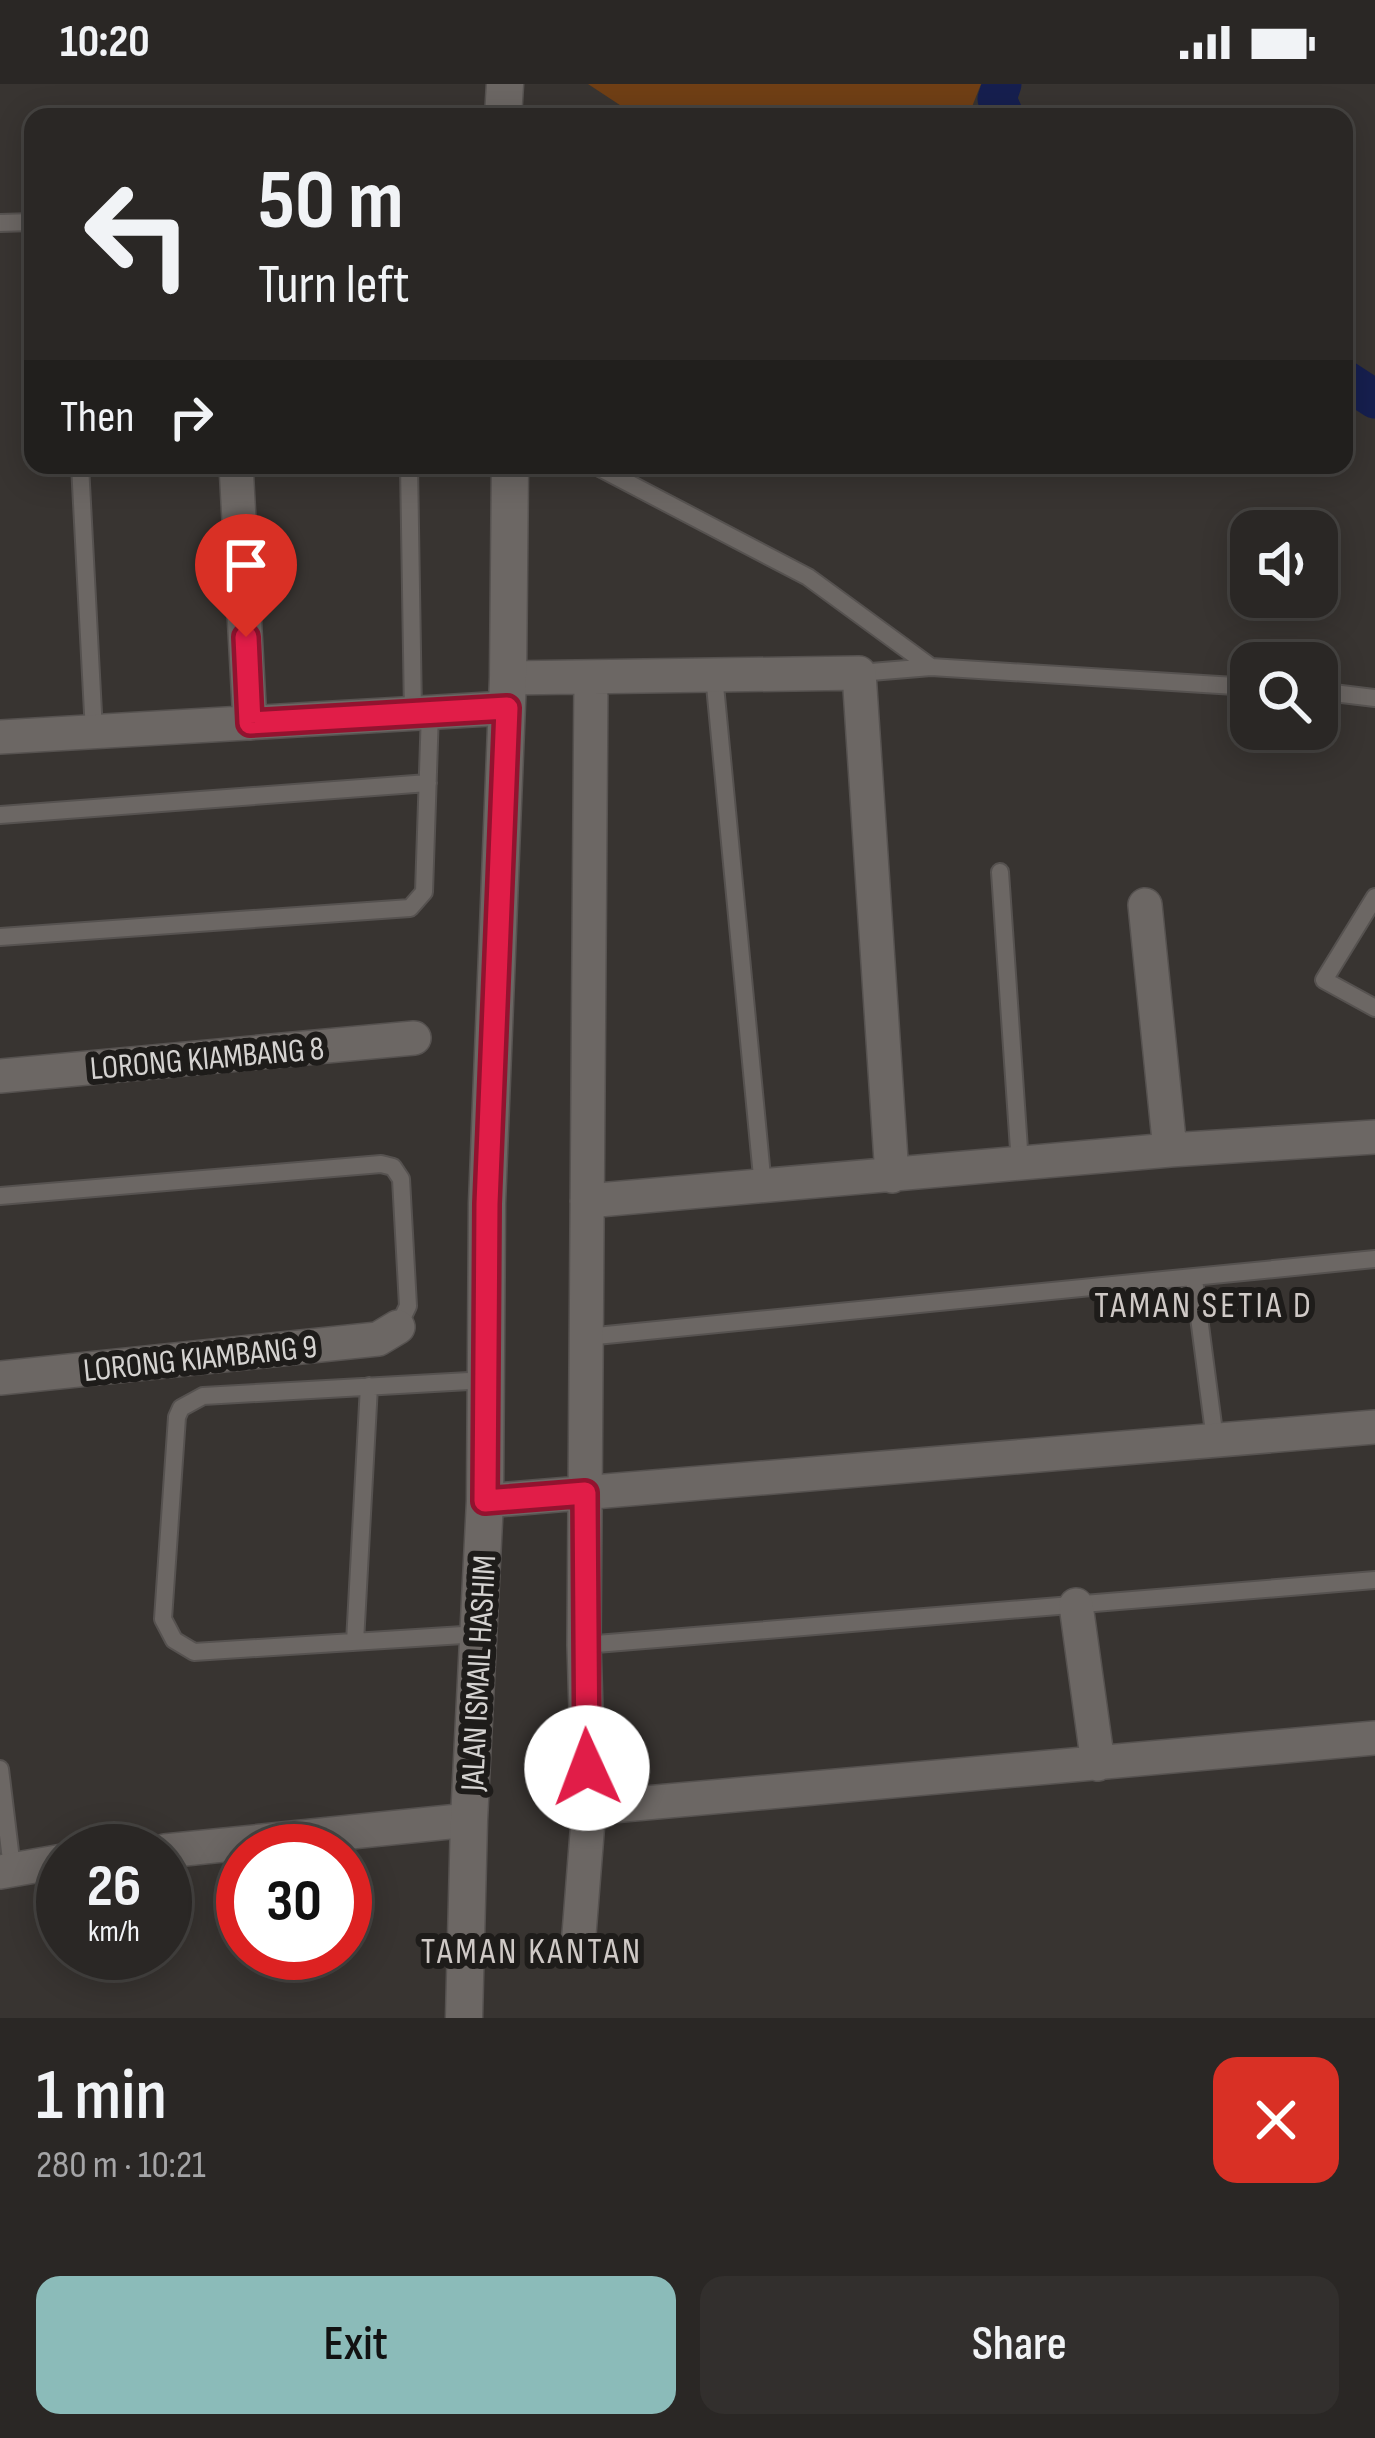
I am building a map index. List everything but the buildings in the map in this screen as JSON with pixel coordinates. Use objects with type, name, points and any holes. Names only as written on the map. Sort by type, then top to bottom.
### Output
[{"type":"street","points":[[236,474],[250,723]]},
{"type":"street","name":"JALAN ISMAIL HASHIM","points":[[464,2018],[485,1501],[487,1204],[508,693],[510,474]]},
{"type":"street","points":[[0,737],[421,713],[591,677],[860,673],[892,1176]]},
{"type":"street","points":[[579,1934],[589,1808],[584,1646],[591,677]]},
{"type":"street","points":[[1145,905],[1170,1150]]},
{"type":"street","name":"LORONG KIAMBANG 8","points":[[0,1076],[414,1038]]},
{"type":"street","points":[[587,1202],[1170,1150],[1375,1137]]},
{"type":"street","name":"LORONG KIAMBANG 9","points":[[0,1378],[379,1339],[398,1328]]},
{"type":"street","points":[[485,1501],[1375,1427]]},
{"type":"street","points":[[1076,1605],[1098,1764]]},
{"type":"street","points":[[589,1808],[1375,1738]]},
{"type":"street","points":[[192,1848],[469,1820]]},
{"type":"street","points":[[6,1870],[36,1866]]},
{"type":"lane","points":[[80,474],[94,731]]},
{"type":"lane","points":[[0,938],[410,908],[424,892],[428,783],[409,474]]},
{"type":"lane","points":[[611,474],[808,577],[931,667]]},
{"type":"lane","points":[[860,673],[931,667],[1230,686]]},
{"type":"lane","points":[[714,675],[763,1186]]},
{"type":"lane","points":[[1338,694],[1375,698]]},
{"type":"lane","points":[[0,815],[428,783]]},
{"type":"lane","points":[[1000,872],[1020,1164]]},
{"type":"lane","points":[[1375,897],[1324,980],[1375,1008]]},
{"type":"lane","points":[[0,1196],[381,1164],[393,1167],[400,1179],[409,1306],[398,1328]]},
{"type":"lane","points":[[586,1337],[1375,1259]]},
{"type":"lane","points":[[1194,1279],[1215,1440]]},
{"type":"lane","points":[[479,1634],[194,1652],[174,1640],[163,1618],[181,1408],[203,1396],[488,1380]]},
{"type":"lane","points":[[355,1642],[369,1386]]},
{"type":"lane","points":[[584,1646],[1375,1580]]},
{"type":"lane","points":[[0,1769],[6,1870]]},
{"type":"shaded area","points":[[588,84],[981,84],[972,108],[624,108]]},
{"type":"waterway","points":[[1001,108],[997,99],[1002,84]]},
{"type":"waterway","points":[[1353,385],[1375,399]]},
{"type":"district","name":"TAMAN SETIA D","points":[[1204,1304]]},
{"type":"district","name":"TAMAN KANTAN","points":[[532,1950]]},
{"type":"route","points":[[246,637],[250,723],[507,708],[487,1204],[485,1501],[585,1493],[587,1768]]}]
